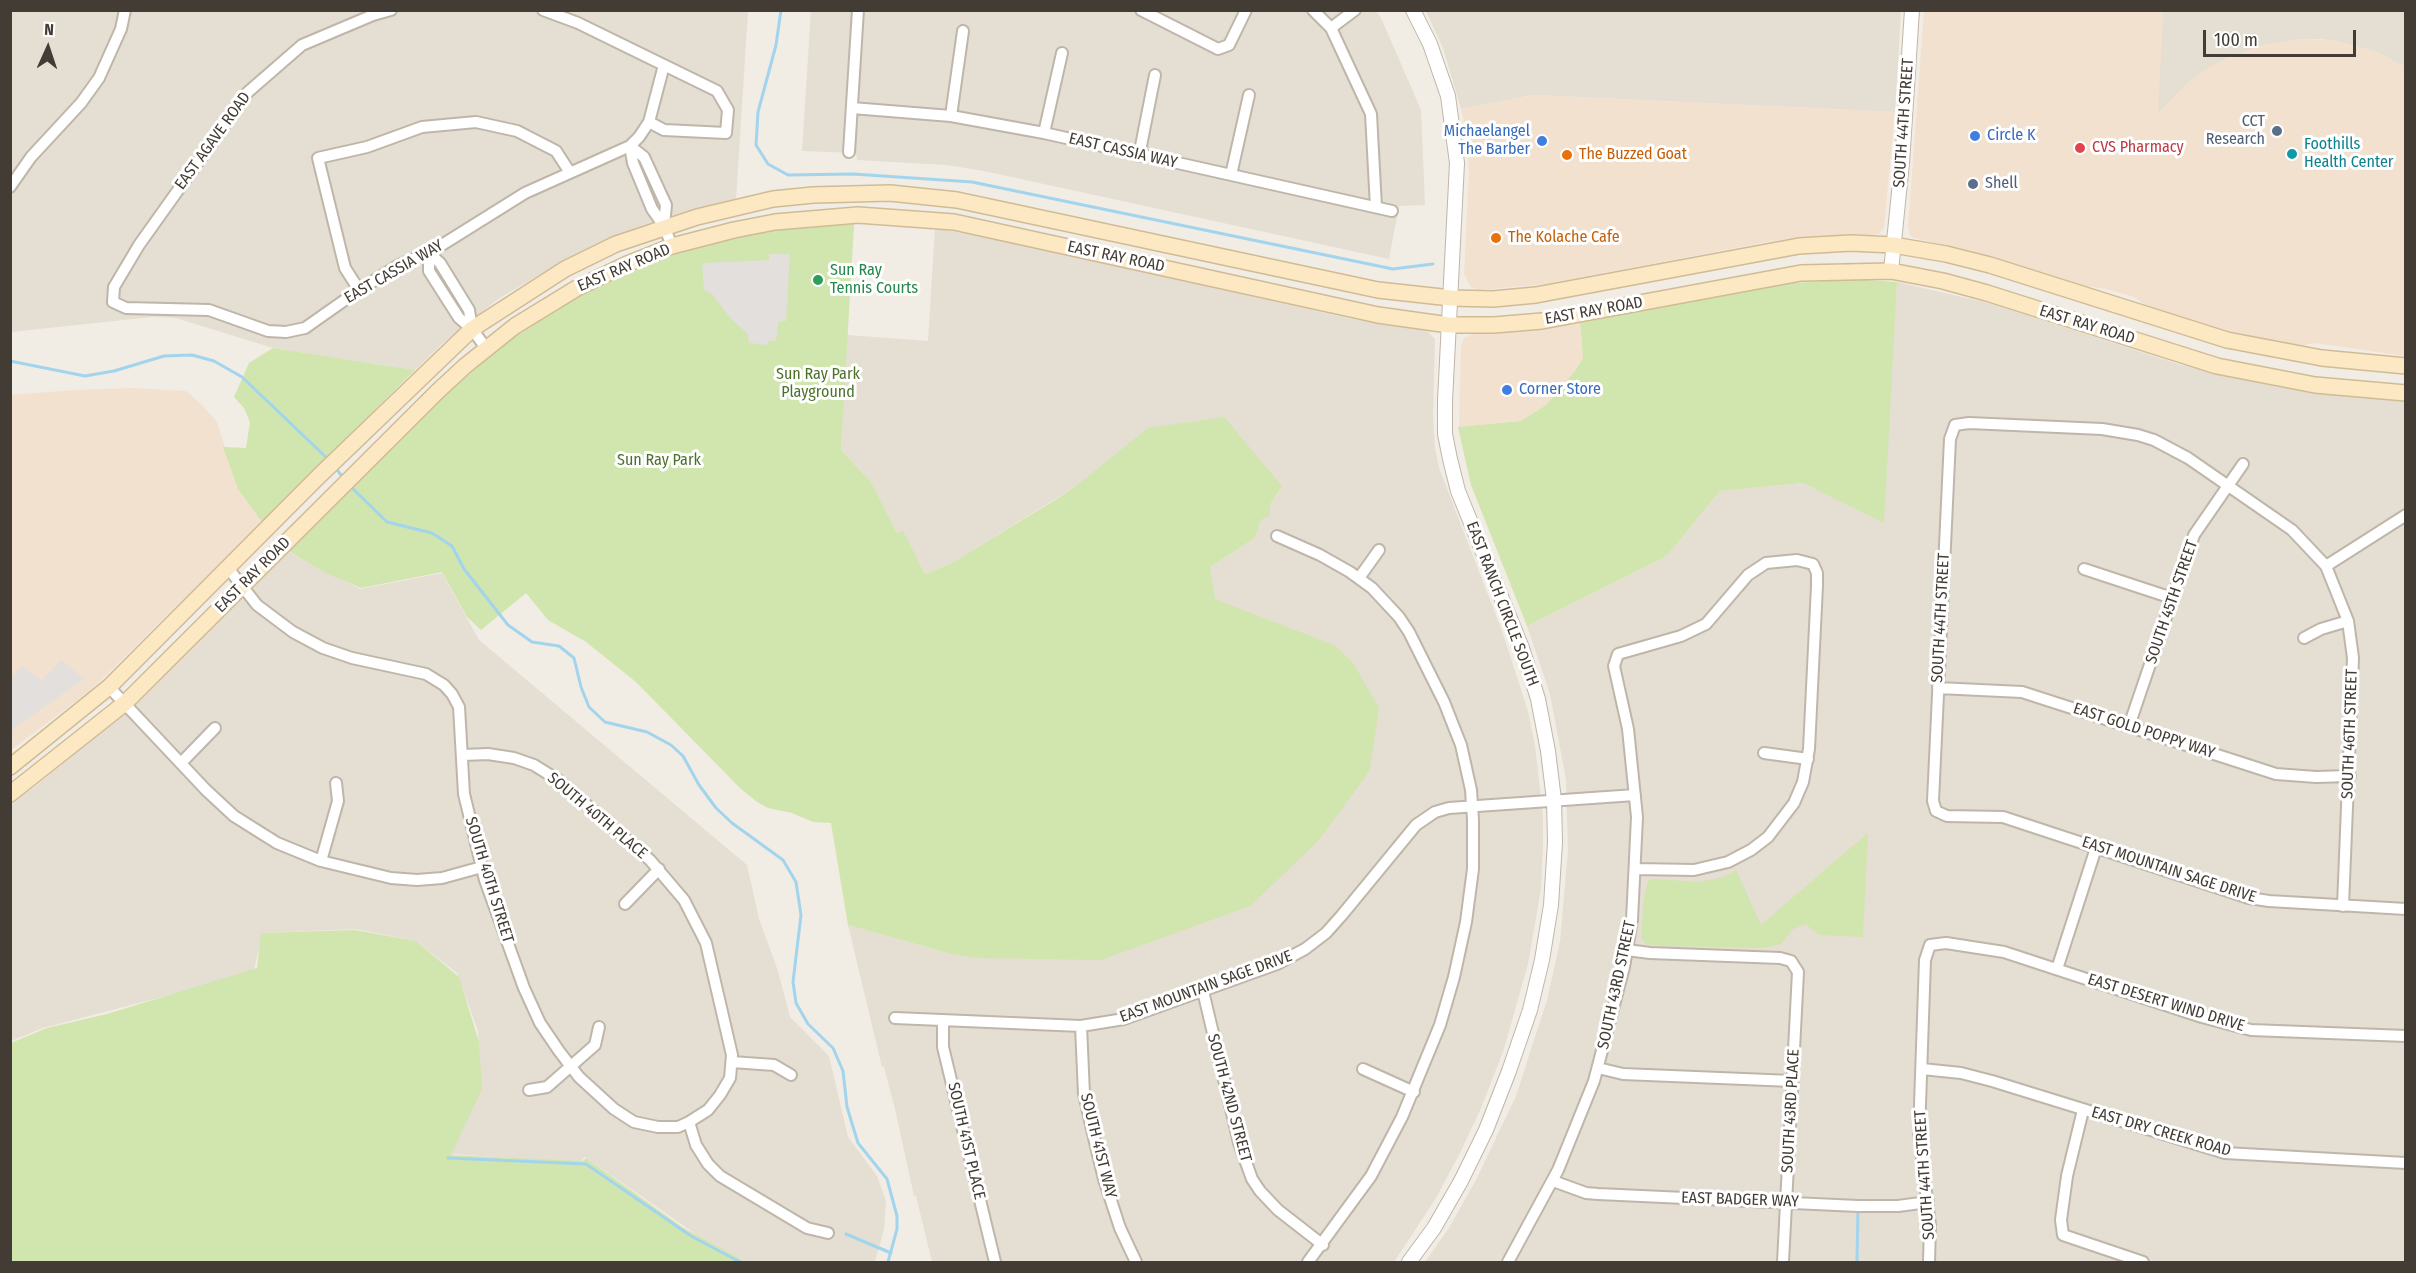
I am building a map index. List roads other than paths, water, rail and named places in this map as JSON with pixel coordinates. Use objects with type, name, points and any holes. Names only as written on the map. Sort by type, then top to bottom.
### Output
[{"type":"main road","name":"EAST RAY ROAD","points":[[10,767],[109,687],[341,454],[472,328],[565,269],[616,244],[664,226],[726,208],[773,199],[890,193],[968,202],[1378,290],[1494,325],[1542,321],[1801,273],[1891,271],[1943,281],[1987,293],[2217,366],[2315,386],[2406,393]]},
{"type":"main road","name":"EAST RAY ROAD","points":[[10,794],[125,703],[444,385],[486,348],[523,321],[577,288],[627,264],[672,246],[775,222],[858,215],[954,222],[1378,315],[1450,311],[1493,298],[1536,295],[1799,246],[1851,243],[1893,245],[1946,254],[1990,265],[2227,340],[2322,358],[2406,366]]},
{"type":"main road","points":[[1191,273],[1195,251]]},
{"type":"street","points":[[10,188],[31,157],[81,103],[99,78],[121,29],[125,10]]},
{"type":"street","name":"EAST AGAVE ROAD","points":[[113,302],[114,288],[139,245],[248,92],[302,45],[373,15],[392,10]]},
{"type":"street","points":[[543,10],[578,24],[717,91],[728,110],[726,133],[664,130],[649,122]]},
{"type":"street","points":[[849,152],[858,10]]},
{"type":"street","points":[[1141,10],[1218,49],[1229,45],[1246,10]]},
{"type":"street","points":[[1313,10],[1331,28],[1371,114],[1376,207]]},
{"type":"street","points":[[1331,28],[1354,10]]},
{"type":"street","name":"EAST RANCH CIRCLE SOUTH","points":[[1409,1263],[1434,1228],[1486,1130],[1530,1010],[1551,905],[1555,842],[1554,800],[1538,699],[1522,648],[1458,490],[1445,434],[1457,163],[1448,96],[1434,54],[1413,10]]},
{"type":"street","name":"SOUTH 44TH STREET","points":[[1891,271],[1902,163],[1912,10]]},
{"type":"street","points":[[951,116],[963,31]]},
{"type":"street","points":[[1044,134],[1062,53]]},
{"type":"street","points":[[664,65],[649,122],[630,146],[644,156],[666,205],[664,226],[672,246]]},
{"type":"street","points":[[1139,156],[1155,75]]},
{"type":"street","points":[[1231,175],[1249,94]]},
{"type":"street","name":"EAST CASSIA WAY","points":[[852,108],[951,116],[1044,134],[1392,211]]},
{"type":"street","points":[[359,290],[345,268],[318,158],[367,147],[422,127],[476,122],[517,131],[537,140],[556,151],[569,171]]},
{"type":"street","name":"EAST CASSIA WAY","points":[[113,302],[126,308],[209,310],[253,327],[286,332],[305,328],[399,265],[429,253],[525,193],[569,171],[630,146]]},
{"type":"street","points":[[429,253],[429,271],[459,318],[472,328],[486,348]]},
{"type":"street","name":"SOUTH 44TH STREET","points":[[1936,811],[1933,801],[1950,439],[1955,425],[1969,423],[2091,429],[2139,435],[2170,448],[2228,485]]},
{"type":"street","name":"SOUTH 45TH STREET","points":[[2130,726],[2194,535],[2243,464]]},
{"type":"street","points":[[2228,485],[2292,530],[2326,566],[2406,515]]},
{"type":"street","points":[[1277,536],[1320,555],[1359,578],[1372,588],[1399,617],[1434,682],[1461,744],[1472,806],[1473,869],[1462,947],[1440,1025],[1414,1092],[1371,1176],[1308,1263]]},
{"type":"street","points":[[1359,578],[1379,550]]},
{"type":"street","name":"SOUTH 43RD STREET","points":[[1508,1263],[1553,1181],[1598,1068],[1627,950],[1636,869],[1635,795],[1628,729],[1614,666],[1618,654],[1681,636],[1706,624],[1748,575],[1766,563],[1797,560],[1813,564],[1817,573],[1817,586],[1808,759]]},
{"type":"street","name":"SOUTH 46TH STREET","points":[[2326,566],[2348,621],[2353,658],[2343,906]]},
{"type":"street","name":"SOUTH 40TH STREET","points":[[228,568],[257,604],[272,617],[324,648],[352,658],[435,678],[452,694],[459,707],[464,794],[482,867],[524,988],[540,1023],[579,1077],[614,1109],[634,1122],[658,1127],[678,1127],[689,1122]]},
{"type":"street","points":[[2084,569],[2172,598]]},
{"type":"street","points":[[2304,638],[2321,629],[2348,621]]},
{"type":"street","points":[[109,687],[206,790],[241,821],[277,843],[321,861],[390,878],[417,880],[442,878],[482,867]]},
{"type":"street","name":"EAST GOLD POPPY WAY","points":[[1938,688],[2022,692],[2276,774],[2316,777],[2349,776]]},
{"type":"street","points":[[181,763],[215,728]]},
{"type":"street","points":[[1636,869],[1694,870],[1736,859],[1761,843],[1779,825],[1794,803],[1803,782],[1808,759],[1764,753]]},
{"type":"street","name":"SOUTH 40TH PLACE","points":[[463,755],[501,756],[534,765],[558,780],[659,869],[684,900],[706,943],[731,1042],[732,1062],[730,1078],[720,1095],[708,1110],[689,1122]]},
{"type":"street","points":[[321,861],[338,801],[336,783]]},
{"type":"street","name":"EAST MOUNTAIN SAGE DRIVE","points":[[895,1018],[1081,1026],[1124,1019],[1277,963],[1305,949],[1326,933],[1425,817],[1449,808],[1635,795]]},
{"type":"street","name":"EAST MOUNTAIN SAGE DRIVE","points":[[1936,811],[1947,816],[2003,818],[2249,897],[2269,901],[2406,909]]},
{"type":"street","points":[[2057,969],[2096,848]]},
{"type":"street","name":"SOUTH 40TH PLACE","points":[[625,904],[659,869]]},
{"type":"street","name":"EAST DESERT WIND DRIVE","points":[[1930,945],[1946,943],[2004,952],[2202,1017],[2251,1030],[2406,1036]]},
{"type":"street","name":"SOUTH 44TH STREET","points":[[1929,1263],[1930,1225],[1919,1133],[1925,960],[1930,945]]},
{"type":"street","name":"SOUTH 43RD PLACE","points":[[1627,950],[1780,958],[1791,961],[1798,972],[1783,1263]]},
{"type":"street","name":"SOUTH 42ND STREET","points":[[1203,991],[1239,1143],[1252,1179],[1278,1210],[1323,1245]]},
{"type":"street","name":"SOUTH 41ST PLACE","points":[[943,1020],[943,1047],[995,1263]]},
{"type":"street","name":"SOUTH 41ST WAY","points":[[1081,1026],[1084,1094],[1094,1138],[1120,1228],[1136,1263]]},
{"type":"street","points":[[529,1090],[547,1087],[595,1045],[599,1028]]},
{"type":"street","points":[[732,1062],[774,1065],[792,1076]]},
{"type":"street","points":[[1598,1068],[1623,1074],[1792,1081]]},
{"type":"street","points":[[1364,1069],[1414,1092]]},
{"type":"street","name":"EAST DRY CREEK ROAD","points":[[1922,1069],[1961,1073],[2225,1153],[2406,1163]]},
{"type":"street","points":[[2083,1110],[2067,1176],[2061,1220],[2063,1235],[2144,1263]]},
{"type":"street","points":[[689,1122],[696,1145],[708,1164],[720,1176],[807,1228],[828,1233]]},
{"type":"street","name":"EAST BADGER WAY","points":[[1553,1181],[1586,1193],[1598,1194],[1881,1206],[1928,1202]]},
{"type":"waterway","points":[[781,10],[776,45],[758,112],[756,145],[768,164],[788,175],[853,174],[972,182],[1393,269],[1433,264]]},
{"type":"waterway","points":[[10,361],[85,376],[114,371],[164,356],[192,355],[214,361],[242,377],[329,460]]},
{"type":"waterway","points":[[335,467],[344,479]]},
{"type":"waterway","points":[[350,486],[387,522],[432,533],[452,546],[464,569],[508,625],[532,642],[559,646],[574,658],[589,707],[605,722],[647,732],[671,745],[683,756],[699,785],[716,808],[732,823],[783,860],[796,882],[801,915],[793,982],[796,1003],[808,1024],[833,1048],[843,1071],[847,1107],[858,1143],[887,1179],[897,1216],[897,1229],[888,1262]]},
{"type":"waterway","points":[[448,1158],[586,1164],[691,1236],[740,1262]]},
{"type":"waterway","points":[[1857,1262],[1858,1208]]},
{"type":"waterway","points":[[846,1234],[891,1253]]},
{"type":"place","name":"CCT Research","points":[[2277,131]]},
{"type":"place","name":"Circle K","points":[[1975,136]]},
{"type":"place","name":"Michaelangel The Barber","points":[[1542,141]]},
{"type":"place","name":"CVS Pharmacy","points":[[2080,148]]},
{"type":"place","name":"Foothills Health Center","points":[[2292,154]]},
{"type":"place","name":"The Buzzed Goat","points":[[1567,155]]},
{"type":"place","name":"Shell","points":[[1973,184]]},
{"type":"place","name":"The Kolache Cafe","points":[[1496,238]]},
{"type":"place","name":"Sun Ray Tennis Courts","points":[[818,280]]},
{"type":"place","name":"Corner Store","points":[[1507,390]]},
{"type":"park label","name":"Sun Ray Park Playground","points":[[818,384]]},
{"type":"park label","name":"Sun Ray Park","points":[[659,461]]}]
